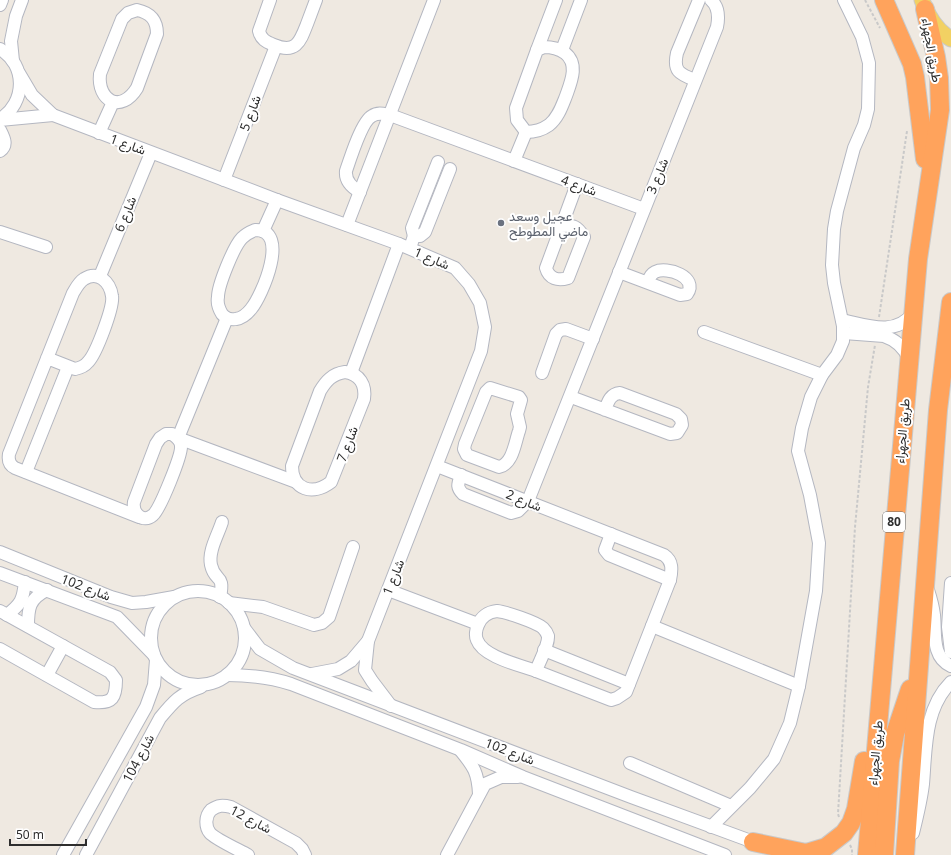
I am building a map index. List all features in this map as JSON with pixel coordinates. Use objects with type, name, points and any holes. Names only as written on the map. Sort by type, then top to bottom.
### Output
[{"type":"highway","points":[[884,0],[912,64],[923,135],[928,190]]},
{"type":"highway","name":"طريق الجهراء","points":[[867,855],[918,259],[940,110],[939,78],[936,57],[923,4]]},
{"type":"highway","points":[[905,855],[924,580],[938,410],[951,305]]},
{"type":"highway","points":[[753,842],[806,853],[826,847],[844,833],[851,823],[856,809],[886,620]]},
{"type":"highway","points":[[884,855],[890,761],[895,734],[919,661]]},
{"type":"main road","name":"80","points":[[923,4],[935,24],[951,39]]},
{"type":"street","points":[[0,5],[2,0]]},
{"type":"street","points":[[13,61],[11,41],[16,16],[22,0]]},
{"type":"street","points":[[270,0],[259,31],[260,36],[265,41],[284,49],[294,47],[298,43],[316,0]]},
{"type":"street","points":[[347,225],[434,0]]},
{"type":"street","points":[[526,132],[517,120],[516,108],[556,0]]},
{"type":"street","points":[[562,50],[581,0]]},
{"type":"street","points":[[695,80],[684,76],[678,70],[675,65],[675,60],[699,0]]},
{"type":"street","name":"شارع 3","points":[[528,501],[571,397],[718,22],[717,7],[711,0]]},
{"type":"street","points":[[711,827],[750,788],[774,758],[790,723],[799,686],[816,590],[819,543],[810,495],[798,451],[802,428],[811,397],[822,375],[840,348],[844,333],[834,277],[832,247],[837,211],[854,148],[864,125],[868,109],[869,92],[869,63],[862,37],[844,0]]},
{"type":"street","points":[[146,6],[157,27],[157,34],[134,93],[124,101],[118,103],[112,102],[100,89],[100,74],[122,19],[132,11],[146,6]]},
{"type":"street","name":"شارع 5","points":[[224,180],[276,46]]},
{"type":"street","points":[[526,132],[533,132],[550,125],[560,111],[572,78],[572,62],[569,56],[562,50],[544,47],[537,50]]},
{"type":"street","points":[[0,49],[13,61]]},
{"type":"street","name":"شارع 1","points":[[13,61],[32,95],[54,115],[151,153],[404,246],[455,268],[469,284],[480,303],[485,327],[481,351],[368,641],[365,670],[391,706]]},
{"type":"street","points":[[0,120],[12,108],[18,97],[20,85],[19,73]]},
{"type":"street","points":[[99,133],[112,102]]},
{"type":"street","points":[[360,192],[349,184],[346,170],[365,122],[370,117],[377,114],[390,115]]},
{"type":"street","name":"شارع 1","points":[[0,120],[54,115]]},
{"type":"street","name":"شارع 4","points":[[390,115],[644,209]]},
{"type":"street","points":[[0,130],[5,140],[5,145],[0,151]]},
{"type":"street","points":[[514,161],[526,132]]},
{"type":"street","name":"شارع 6","points":[[100,276],[151,153]]},
{"type":"street","points":[[414,236],[412,228],[438,162]]},
{"type":"street","points":[[296,482],[292,473],[292,466],[320,391],[332,376],[338,373],[350,373],[404,246],[414,236],[420,236],[425,232],[450,169]]},
{"type":"street","points":[[561,226],[578,184]]},
{"type":"street","points":[[264,231],[277,200]]},
{"type":"street","points":[[259,230],[264,231],[270,237],[272,243],[272,257],[270,267],[258,298],[246,314],[236,319],[227,318],[223,316],[220,310],[218,296],[220,285],[236,246],[242,238],[251,232],[259,230]]},
{"type":"street","points":[[0,232],[46,247]]},
{"type":"street","points":[[620,272],[648,282]]},
{"type":"street","points":[[47,358],[68,367],[80,368],[89,362],[94,354],[112,305],[111,289],[105,280],[100,276],[95,275],[85,278],[77,286],[73,293],[47,358],[9,454],[8,458],[12,466],[139,517],[144,518],[150,517],[159,508],[180,453],[181,443],[178,438],[172,434],[166,434],[160,438],[156,444],[134,502],[134,511],[139,517]]},
{"type":"street","points":[[844,333],[877,331],[899,325],[913,313]]},
{"type":"street","points":[[178,438],[227,318]]},
{"type":"street","points":[[842,320],[877,331],[895,341],[903,348],[909,359]]},
{"type":"street","points":[[542,373],[556,334],[560,330],[566,329],[593,339]]},
{"type":"street","points":[[704,332],[822,375]]},
{"type":"street","points":[[26,472],[68,367]]},
{"type":"street","name":"شارع 7","points":[[178,438],[296,482],[306,489],[318,489],[331,482],[364,399],[365,393],[362,381],[350,373]]},
{"type":"street","points":[[490,388],[520,398],[517,416],[520,429],[509,461],[502,466],[496,467],[467,455],[464,451],[464,444],[476,414],[486,392],[490,388]]},
{"type":"street","points":[[571,397],[605,410],[670,434],[677,433],[682,425],[681,419],[676,414],[620,393],[612,396],[605,410]]},
{"type":"street","points":[[459,408],[476,414]]},
{"type":"street","name":"شارع 2","points":[[437,466],[664,555],[669,558],[672,568],[670,580],[630,684],[626,692],[617,698],[610,700],[492,655],[483,649],[477,640],[476,634],[478,624]]},
{"type":"street","points":[[461,475],[458,484],[459,490],[463,494],[511,512],[518,511],[528,501]]},
{"type":"street","points":[[222,522],[212,551],[211,564],[215,575],[222,583],[224,600],[238,615],[244,628],[245,641],[242,654],[236,666],[227,676],[212,683],[199,686],[186,684],[174,679],[164,671],[155,658],[151,642],[152,629],[157,616],[165,605],[175,597],[197,591],[209,593],[224,600],[263,607],[314,625],[322,623],[329,617],[353,547]]},
{"type":"street","points":[[610,534],[605,550],[609,555],[670,580]]},
{"type":"street","name":"شارع 102","points":[[0,552],[111,597],[132,603],[175,597]]},
{"type":"street","name":"شارع 102","points":[[0,572],[117,617],[155,658]]},
{"type":"street","points":[[924,580],[933,606],[937,650],[942,660],[951,666]]},
{"type":"street","points":[[3,613],[19,605],[22,599],[24,582]]},
{"type":"street","points":[[951,583],[948,627],[951,652]]},
{"type":"street","points":[[28,626],[28,613],[34,599],[47,590]]},
{"type":"street","points":[[388,590],[478,624],[491,612],[502,612],[516,616],[543,628],[547,632],[548,637],[536,671]]},
{"type":"street","points":[[0,649],[94,702],[104,703],[112,699],[114,695],[116,680],[110,672],[3,613]]},
{"type":"street","points":[[652,626],[799,686]]},
{"type":"street","name":"شارع 102","points":[[244,628],[260,649],[293,668],[676,814],[788,855]]},
{"type":"street","name":"شارع 1","points":[[311,674],[338,669],[351,661],[368,641]]},
{"type":"street","points":[[47,675],[64,646]]},
{"type":"street","points":[[544,650],[630,684]]},
{"type":"street","name":"شارع 104","points":[[63,855],[146,707],[154,685],[155,658]]},
{"type":"street","name":"شارع 102","points":[[227,676],[248,675],[271,678],[291,684],[461,750],[523,777],[668,833],[701,850],[725,855]]},
{"type":"street","points":[[905,855],[920,803],[928,727],[935,705],[946,687],[951,682]]},
{"type":"street","name":"شارع 104","points":[[86,855],[160,718],[174,701],[188,691],[212,683]]},
{"type":"street","points":[[461,750],[474,767],[478,779],[480,794]]},
{"type":"street","points":[[630,763],[731,806]]},
{"type":"street","points":[[447,855],[485,784],[501,777],[523,777]]},
{"type":"street","name":"شارع 12","points":[[248,855],[211,834],[206,826],[206,819],[209,812],[216,806],[223,805],[231,807],[296,843],[305,855]]},
{"type":"street","points":[[668,833],[674,824],[676,814]]},
{"type":"path","points":[[865,0],[882,31]]},
{"type":"path","points":[[844,833],[838,814],[855,527],[868,387],[908,126]]},
{"type":"place","name":"عجيل وسعد ماضي المطوطح","points":[[501,223]]}]
